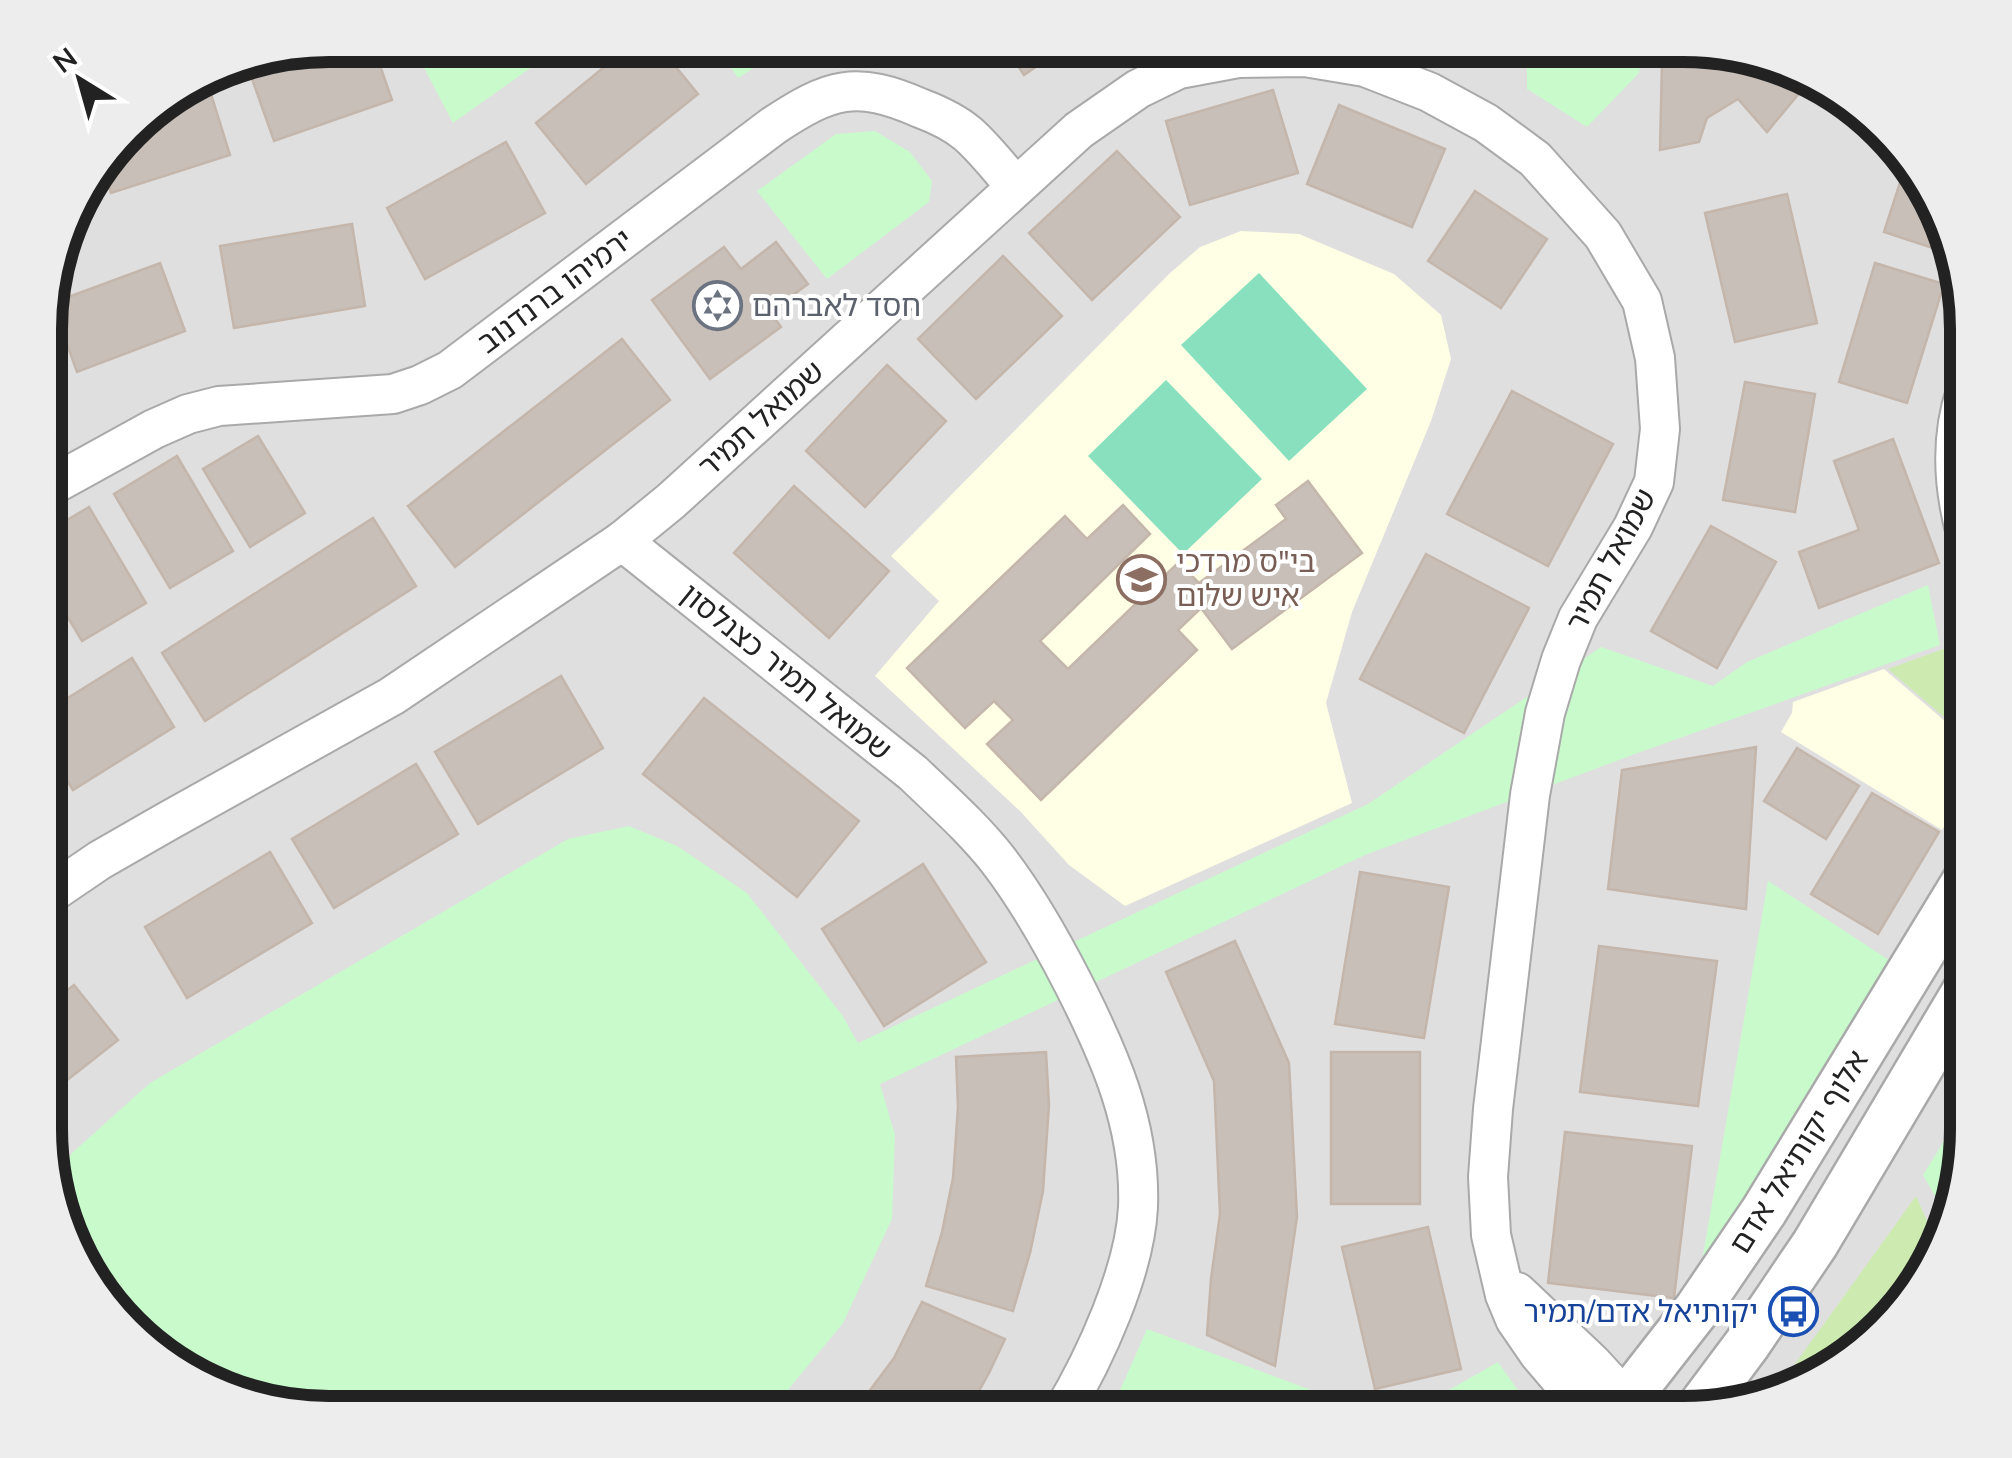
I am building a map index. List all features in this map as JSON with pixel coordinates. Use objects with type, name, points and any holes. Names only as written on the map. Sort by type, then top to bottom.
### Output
[{"type":"street","name":"שמואל תמיר","points":[[629,541],[1079,130],[1138,89],[1179,69],[1211,63]]},
{"type":"street","name":"שמואל תמיר","points":[[1344,63],[1365,67],[1429,92],[1486,123],[1535,159],[1603,234],[1642,301],[1655,358],[1660,429],[1654,482],[1633,527],[1578,618],[1544,713],[1530,795],[1488,1177],[1497,1266],[1521,1298],[1591,1362],[1612,1396]]},
{"type":"street","name":"ירמיהו ברנדנוב","points":[[62,480],[154,429],[203,410],[247,403],[393,394],[450,370],[809,102],[860,90],[889,94],[967,133],[1016,187]]},
{"type":"street","points":[[63,886],[100,860],[392,696],[629,541]]},
{"type":"street","name":"שמואל תמיר כצנלסון","points":[[629,541],[913,773],[994,856],[1028,901],[1054,945],[1107,1051],[1137,1154],[1138,1210],[1128,1258],[1110,1317],[1072,1396]]},
{"type":"street","name":"אלוף יקותיאל אדם","points":[[1631,1396],[1698,1308],[1764,1211],[1949,908]]},
{"type":"street","name":"אלוף יקותיאל אדם","points":[[1710,1394],[1815,1244],[1949,1019]]},
{"type":"shaded area","points":[[312,63],[1700,63],[1752,72],[1785,83],[1845,118],[1883,153],[1914,196],[1940,260],[1949,312],[1949,1146],[1940,1198],[1929,1231],[1894,1291],[1859,1329],[1801,1368],[1752,1386],[1683,1396],[312,1395],[260,1386],[227,1375],[167,1340],[129,1305],[98,1262],[72,1198],[63,1146],[65,294],[72,260],[90,211],[107,181],[141,141],[196,98],[227,83],[277,68]]},
{"type":"shaded area","name":"בי\"ס מרדכי איש שלום","points":[[1241,231],[1299,234],[1394,274],[1441,315],[1451,359],[1431,421],[1352,612],[1326,703],[1352,803],[1125,906],[1069,865],[1020,811],[875,676],[939,601],[891,556],[1169,274],[1200,247]]},
{"type":"shaded area","points":[[1884,669],[1949,724],[1949,818],[1942,830],[1781,732],[1792,713],[1793,702]]},
{"type":"green space","points":[[421,63],[538,63],[453,123]]},
{"type":"green space","points":[[728,63],[761,63],[738,78]]},
{"type":"green space","points":[[1527,63],[1640,63],[1639,73],[1587,127],[1527,89]]},
{"type":"green space","points":[[875,131],[910,152],[932,181],[929,202],[827,279],[757,191],[836,134]]},
{"type":"green space","points":[[1259,273],[1367,389],[1289,461],[1181,345]]},
{"type":"green space","points":[[1166,380],[1262,479],[1183,554],[1088,456]]},
{"type":"green space","points":[[1928,585],[1940,645],[1365,855],[880,1084],[895,1135],[892,1219],[843,1323],[784,1395],[312,1395],[260,1386],[196,1360],[153,1329],[129,1305],[98,1262],[72,1198],[65,1163],[150,1083],[568,839],[629,826],[677,846],[747,893],[842,1015],[858,1043],[1368,804],[1601,647],[1713,686],[1747,662]]},
{"type":"green space","points":[[1949,650],[1949,721],[1888,669]]},
{"type":"green space","points":[[1768,881],[1889,960],[1701,1267]]},
{"type":"green space","points":[[1949,1133],[1939,1202],[1923,1175]]},
{"type":"green space","points":[[1916,1196],[1930,1228],[1914,1262],[1894,1291],[1859,1329],[1831,1351],[1788,1374]]},
{"type":"green space","points":[[1147,1329],[1327,1396],[1118,1396]]},
{"type":"green space","points":[[1498,1362],[1522,1396],[1439,1396]]},
{"type":"building","points":[[312,63],[379,63],[392,100],[274,141],[251,75]]},
{"type":"building","points":[[609,63],[673,63],[698,94],[586,184],[536,123]]},
{"type":"building","points":[[1016,63],[1042,63],[1024,75]]},
{"type":"building","points":[[1662,63],[1735,68],[1801,91],[1767,132],[1738,99],[1707,118],[1699,142],[1660,150]]},
{"type":"building","points":[[1273,90],[1298,173],[1190,205],[1166,121]]},
{"type":"building","points":[[210,91],[230,155],[111,193],[107,181],[153,129]]},
{"type":"building","points":[[1339,105],[1445,149],[1412,227],[1307,184]]},
{"type":"building","points":[[506,142],[545,213],[425,279],[387,208]]},
{"type":"building","points":[[1117,151],[1180,217],[1092,300],[1029,233]]},
{"type":"building","points":[[1902,177],[1936,249],[1884,232]]},
{"type":"building","points":[[1475,191],[1547,239],[1501,308],[1428,261]]},
{"type":"building","points":[[1787,194],[1817,323],[1735,342],[1705,213]]},
{"type":"building","points":[[352,224],[365,306],[234,328],[220,246]]},
{"type":"building","name":"חסד לאברהם","points":[[776,242],[808,284],[770,312],[781,327],[710,379],[652,300],[724,247],[741,269]]},
{"type":"building","points":[[1003,256],[1062,316],[976,399],[918,339]]},
{"type":"building","points":[[160,263],[185,331],[77,372],[62,331],[65,298]]},
{"type":"building","points":[[1875,263],[1944,284],[1907,403],[1839,382]]},
{"type":"building","points":[[622,339],[670,400],[455,567],[408,506]]},
{"type":"building","points":[[887,365],[946,421],[865,507],[806,451]]},
{"type":"building","points":[[1745,382],[1815,394],[1795,512],[1723,500]]},
{"type":"building","points":[[1512,391],[1613,444],[1548,566],[1447,514]]},
{"type":"building","points":[[258,436],[305,513],[250,547],[203,469]]},
{"type":"building","points":[[1893,439],[1939,563],[1819,608],[1799,552],[1859,530],[1834,461]]},
{"type":"building","points":[[177,456],[233,551],[170,588],[114,494]]},
{"type":"building","points":[[1308,481],[1362,553],[1232,649],[1201,608],[1178,630],[1197,650],[1041,800],[987,744],[1013,720],[994,701],[965,728],[907,668],[1065,516],[1087,539],[1123,505],[1150,534],[1040,641],[1068,669],[1179,562],[1199,583],[1286,519],[1276,505]]},
{"type":"building","points":[[794,486],[889,571],[829,638],[734,553]]},
{"type":"building","points":[[89,507],[146,603],[82,641],[62,608],[62,523]]},
{"type":"building","points":[[373,518],[416,586],[205,721],[162,653]]},
{"type":"building","points":[[1711,526],[1776,562],[1717,668],[1651,631]]},
{"type":"building","points":[[1426,554],[1529,608],[1464,733],[1360,679]]},
{"type":"building","points":[[132,658],[174,727],[73,790],[63,774],[62,701]]},
{"type":"building","points":[[561,676],[603,748],[478,824],[435,752]]},
{"type":"building","points":[[704,698],[859,821],[797,897],[643,774]]},
{"type":"building","points":[[1756,747],[1746,909],[1608,889],[1622,770]]},
{"type":"building","points":[[1797,748],[1859,786],[1826,839],[1764,801]]},
{"type":"building","points":[[416,764],[458,834],[334,908],[292,839]]},
{"type":"building","points":[[1872,793],[1939,832],[1878,934],[1811,894]]},
{"type":"building","points":[[270,852],[312,923],[187,998],[145,927]]},
{"type":"building","points":[[923,864],[986,962],[884,1026],[822,929]]},
{"type":"building","points":[[1360,872],[1449,887],[1424,1038],[1335,1024]]},
{"type":"building","points":[[1235,941],[1289,1063],[1297,1217],[1275,1366],[1207,1335],[1220,1214],[1214,1081],[1166,972]]},
{"type":"building","points":[[1599,946],[1717,961],[1698,1106],[1580,1092]]},
{"type":"building","points":[[74,985],[118,1040],[63,1083],[63,994]]},
{"type":"building","points":[[1046,1052],[1049,1105],[1043,1191],[1013,1311],[926,1286],[953,1178],[958,1107],[956,1057]]},
{"type":"building","points":[[1331,1052],[1420,1052],[1420,1204],[1331,1204]]},
{"type":"building","points":[[1565,1132],[1692,1146],[1674,1298],[1548,1283]]},
{"type":"building","points":[[1428,1227],[1461,1369],[1375,1389],[1342,1247]]},
{"type":"building","points":[[922,1302],[1005,1339],[976,1395],[866,1395],[894,1358]]},
{"type":"place","name":"חסד לאברהם","points":[[717,306]]},
{"type":"place","name":"בי\"ס מרדכי איש שלום","points":[[1141,579]]},
{"type":"place","name":"יקותיאל אדם/תמיר","points":[[1793,1312]]}]
